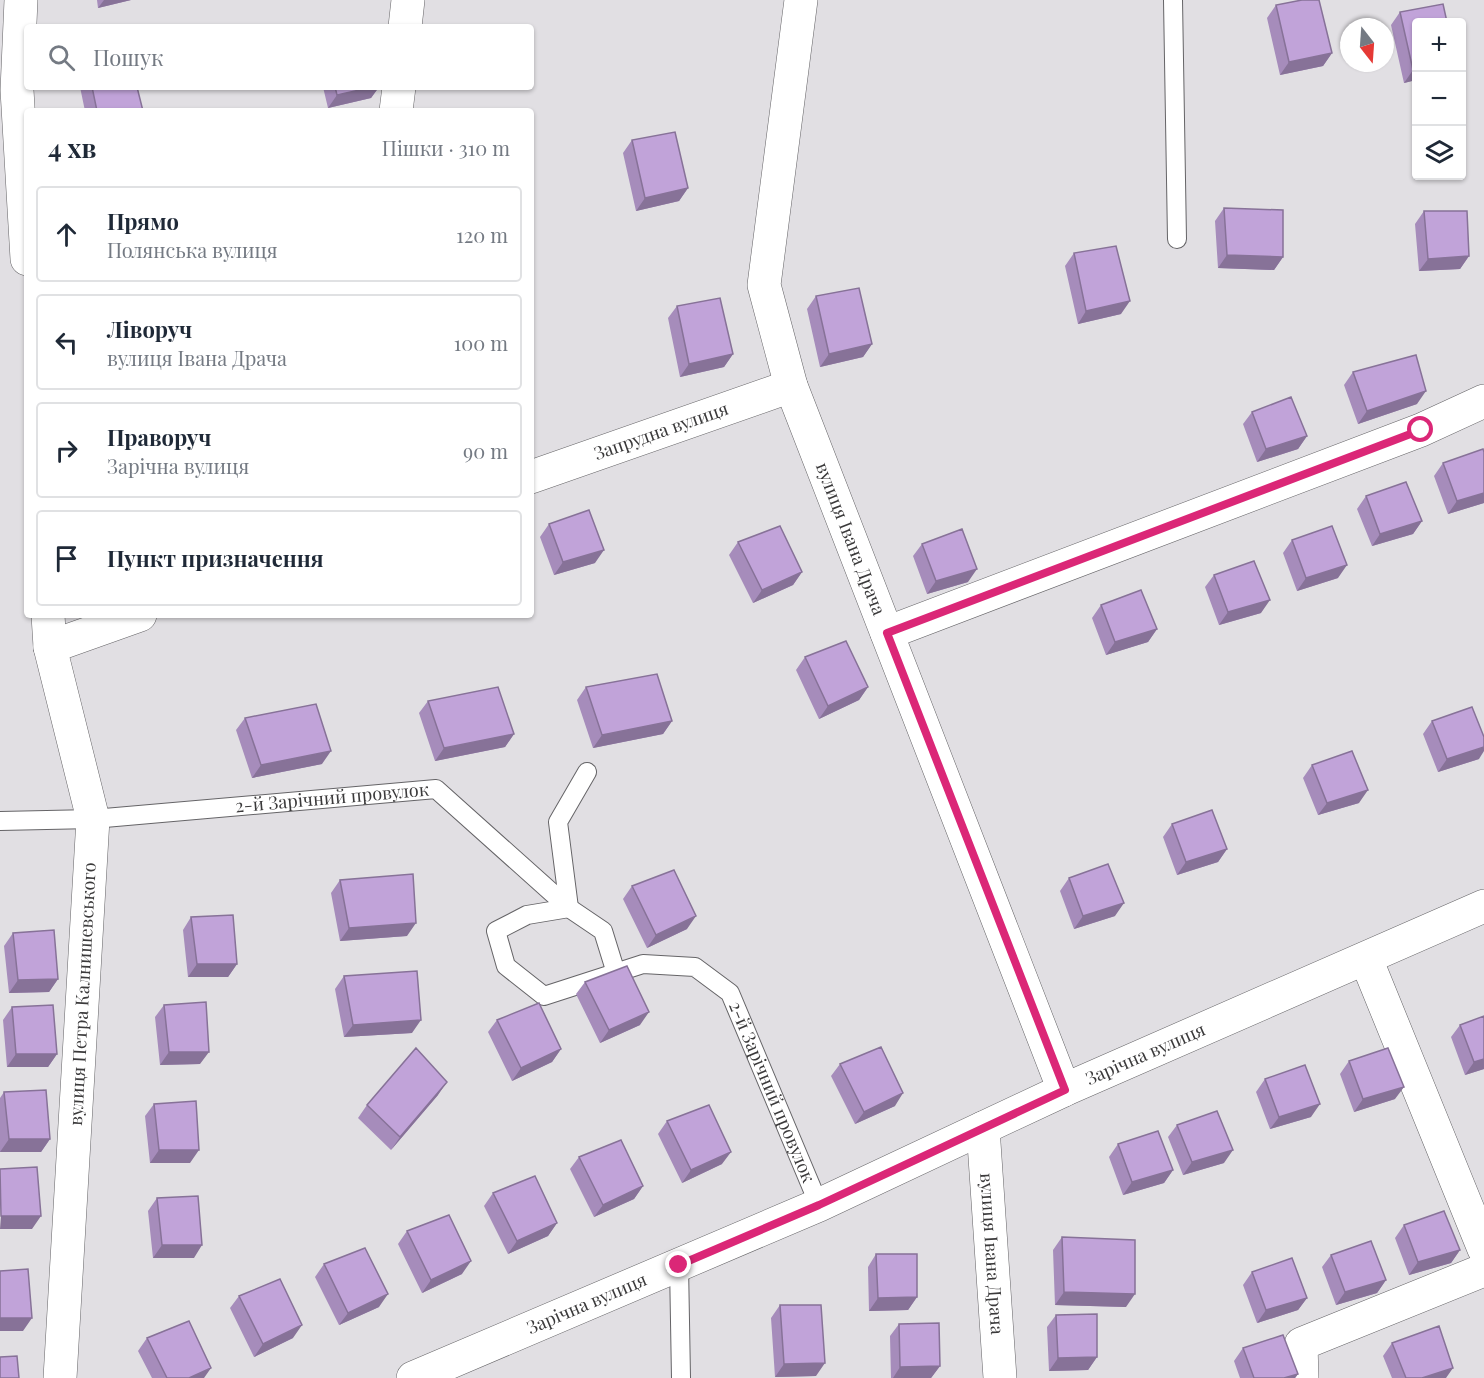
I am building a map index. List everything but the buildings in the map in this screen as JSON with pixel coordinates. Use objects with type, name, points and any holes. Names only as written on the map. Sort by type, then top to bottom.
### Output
[{"type":"street","points":[[21,0],[17,90],[24,208]]},
{"type":"street","points":[[405,24],[408,0]]},
{"type":"street","name":"вулиця Івана Драча","points":[[801,0],[764,285],[790,386],[1065,1090]]},
{"type":"street","points":[[396,108],[399,90]]},
{"type":"street","name":"Запрудна вулиця","points":[[534,476],[790,386]]},
{"type":"street","points":[[887,633],[1421,430],[1484,401]]},
{"type":"street","points":[[49,631],[123,618]]},
{"type":"street","name":"вулиця Петра Калнишевського","points":[[49,631],[93,819],[60,1378]]},
{"type":"street","name":"Зарічна вулиця","points":[[413,1378],[819,1205],[1065,1090],[1484,906]]},
{"type":"street","points":[[1366,959],[1484,1249]]},
{"type":"street","name":"вулиця Івана Драча","points":[[983,1128],[1000,1378]]},
{"type":"street","points":[[1302,1378],[1302,1344],[1484,1270]]},
{"type":"lane","points":[[1173,0],[1178,239]]},
{"type":"lane","points":[[570,908],[558,822],[586,772]]},
{"type":"lane","name":"2-й Зарічний провулок","points":[[0,821],[93,819],[436,789],[570,908],[603,931],[616,973]]},
{"type":"lane","name":"2-й Зарічний провулок","points":[[570,908],[527,915],[496,931],[506,966],[544,996],[643,964],[695,968],[730,993],[819,1205]]},
{"type":"lane","points":[[679,1265],[681,1378]]},
{"type":"route","points":[[679,1265],[819,1205],[1065,1090],[887,633],[1421,430]]}]
